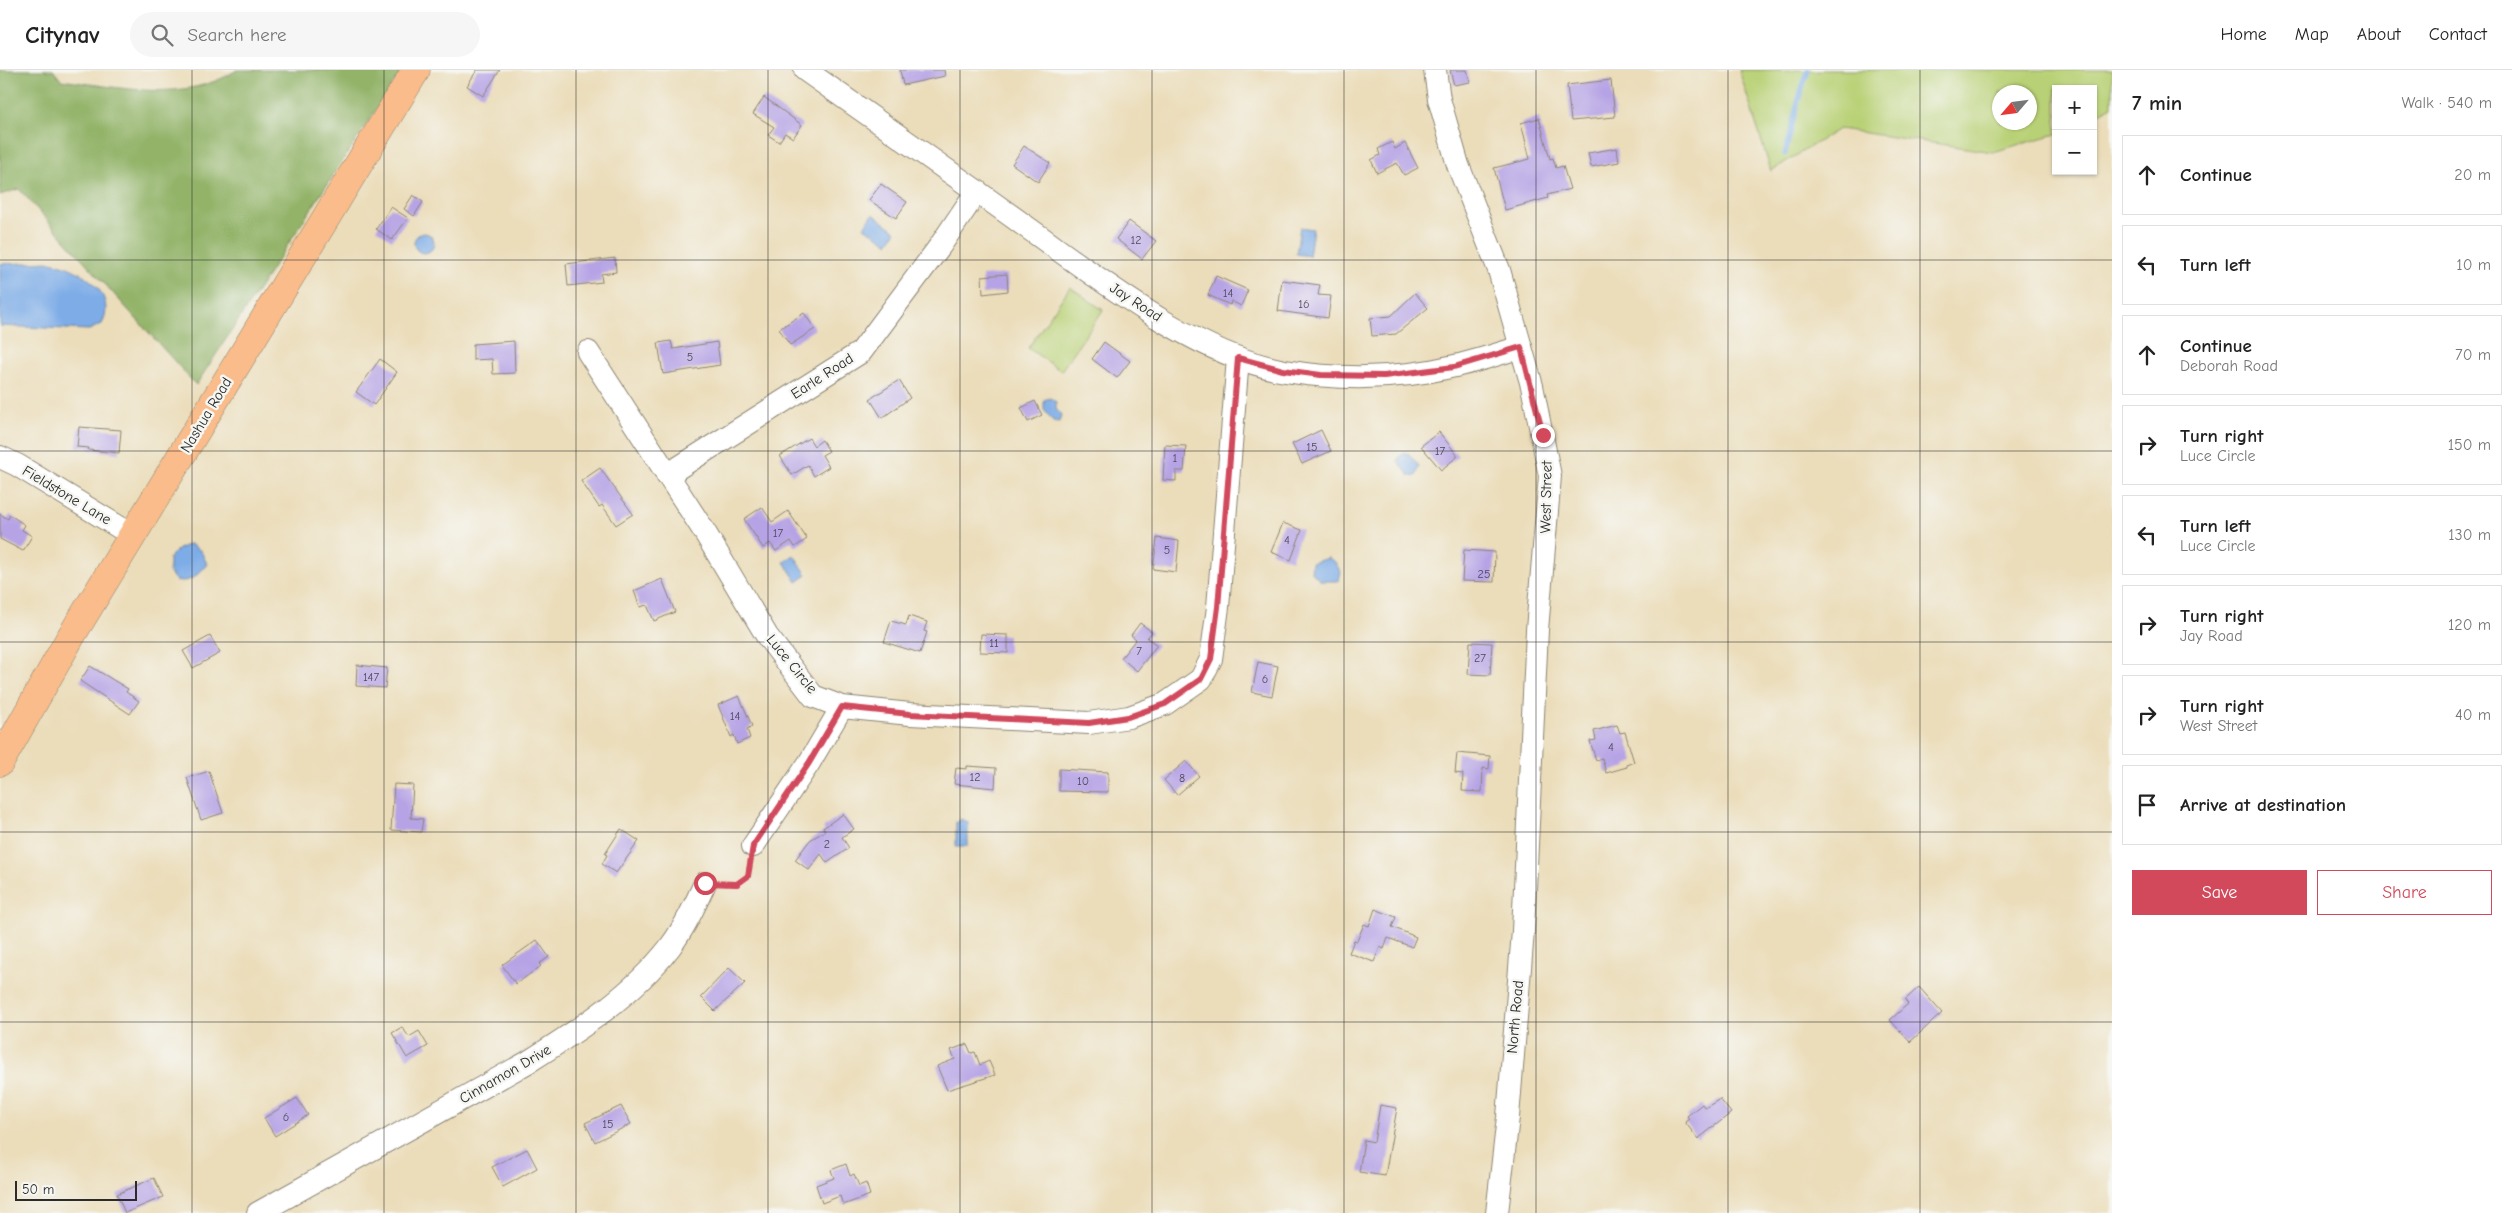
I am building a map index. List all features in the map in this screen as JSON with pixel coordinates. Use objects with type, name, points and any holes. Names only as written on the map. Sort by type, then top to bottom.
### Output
[{"type":"main road","name":"Nashua Road","points":[[0,762],[37,693],[416,70]]},
{"type":"street","name":"Jay Road","points":[[805,70],[828,77],[977,191],[1134,301],[1202,344],[1238,358],[1283,370],[1321,375],[1368,376],[1454,367],[1521,347]]},
{"type":"street","name":"West Street","points":[[1435,70],[1439,99],[1458,165],[1499,270],[1521,347],[1532,386],[1550,476],[1537,630],[1528,821]]},
{"type":"street","name":"Earle Road","points":[[667,475],[860,352],[940,246],[977,191]]},
{"type":"street","name":"Luce Circle","points":[[588,352],[704,531],[767,636],[813,696],[842,707],[910,714],[1089,723],[1128,717],[1165,704],[1201,679],[1211,659],[1218,607],[1238,358]]},
{"type":"street","name":"Fieldstone Lane","points":[[0,457],[64,492],[132,535]]},
{"type":"street","points":[[753,846],[809,763],[842,707]]},
{"type":"street","name":"North Road","points":[[1497,1213],[1508,1117],[1523,932],[1528,821]]},
{"type":"street","name":"Cinnamon Drive","points":[[258,1213],[528,1062],[597,1015],[646,974],[670,947],[689,919],[705,883]]},
{"type":"path","points":[[705,883],[737,884],[748,876],[753,846]]},
{"type":"green space","points":[[0,70],[53,70],[61,80],[128,89],[174,90],[196,87],[217,80],[237,70],[402,70],[196,385],[19,189],[0,195]]},
{"type":"green space","points":[[1739,70],[2112,70],[2112,106],[2097,114],[2097,85],[2052,85],[2052,135],[1993,152],[1839,129],[1771,171]]},
{"type":"green space","points":[[1070,287],[1103,310],[1061,371],[1028,348]]},
{"type":"water","points":[[873,214],[896,231],[888,243],[864,227]]},
{"type":"water","points":[[1300,227],[1313,229],[1309,256],[1296,254]]},
{"type":"water","points":[[424,233],[431,236],[434,243],[431,250],[424,253],[417,250],[414,243],[417,236]]},
{"type":"water","points":[[50,262],[60,264],[82,275],[100,291],[105,301],[106,312],[102,324],[89,330],[0,326],[0,264]]},
{"type":"water","points":[[1050,398],[1056,402],[1056,409],[1061,415],[1059,422],[1053,421],[1044,410],[1044,400]]},
{"type":"water","points":[[1405,453],[1409,454],[1419,466],[1417,474],[1413,476],[1409,475],[1398,462],[1399,457]]},
{"type":"water","points":[[190,544],[201,551],[207,564],[194,577],[186,581],[176,581],[169,572],[169,558],[178,549]]},
{"type":"water","points":[[794,555],[807,575],[797,582],[784,562]]},
{"type":"water","points":[[1328,558],[1335,562],[1341,573],[1338,581],[1321,581],[1311,572],[1312,563]]},
{"type":"water","points":[[960,819],[968,822],[968,846],[956,846],[956,822],[959,822]]},
{"type":"building","points":[[477,70],[500,70],[483,96],[467,86]]},
{"type":"building","points":[[900,70],[944,70],[945,76],[903,85]]},
{"type":"building","points":[[1450,70],[1467,70],[1470,82],[1454,85]]},
{"type":"building","points":[[1611,80],[1615,117],[1571,121],[1567,85]]},
{"type":"building","points":[[764,97],[802,125],[793,138],[785,133],[779,142],[768,135],[774,127],[753,114]]},
{"type":"building","points":[[1539,118],[1550,159],[1553,158],[1556,168],[1563,166],[1570,189],[1547,195],[1548,198],[1505,210],[1494,168],[1530,159],[1521,123]]},
{"type":"building","points":[[1392,142],[1395,149],[1405,143],[1418,168],[1404,175],[1397,163],[1377,173],[1371,160],[1380,155],[1378,149]]},
{"type":"building","points":[[1024,146],[1050,163],[1038,182],[1012,164]]},
{"type":"building","points":[[1617,148],[1619,162],[1591,167],[1588,153]]},
{"type":"building","points":[[881,184],[907,202],[896,218],[869,200]]},
{"type":"building","points":[[413,195],[423,202],[414,216],[404,209]]},
{"type":"building","points":[[391,207],[408,218],[392,240],[376,229]]},
{"type":"building","points":[[1129,221],[1156,241],[1142,259],[1116,239]]},
{"type":"building","points":[[615,258],[616,272],[601,274],[602,282],[568,286],[566,264]]},
{"type":"building","points":[[1007,274],[1008,291],[983,294],[982,276]]},
{"type":"building","points":[[1216,276],[1248,290],[1241,306],[1231,301],[1230,305],[1208,295]]},
{"type":"building","points":[[1282,280],[1320,285],[1318,295],[1331,296],[1328,318],[1278,311]]},
{"type":"building","points":[[1415,293],[1428,308],[1396,334],[1372,336],[1370,318],[1391,316]]},
{"type":"building","points":[[804,313],[815,329],[790,345],[779,329]]},
{"type":"building","points":[[514,341],[515,373],[493,374],[492,359],[473,360],[473,344]]},
{"type":"building","points":[[671,341],[673,349],[717,342],[720,365],[663,374],[658,343]]},
{"type":"building","points":[[1104,342],[1130,361],[1117,378],[1092,359]]},
{"type":"building","points":[[380,359],[397,372],[374,405],[356,392]]},
{"type":"building","points":[[899,380],[910,398],[882,418],[870,399]]},
{"type":"building","points":[[1035,401],[1042,415],[1028,422],[1021,408]]},
{"type":"building","points":[[79,427],[121,430],[119,453],[77,447]]},
{"type":"building","points":[[1321,430],[1331,451],[1302,464],[1292,444]]},
{"type":"building","points":[[1439,432],[1458,456],[1441,470],[1421,446]]},
{"type":"building","points":[[809,438],[814,446],[822,440],[829,451],[822,455],[829,467],[814,476],[808,465],[792,475],[780,456]]},
{"type":"building","points":[[1165,445],[1186,446],[1184,471],[1176,471],[1176,481],[1163,480]]},
{"type":"building","points":[[600,468],[633,514],[616,525],[602,505],[599,507],[581,481]]},
{"type":"building","points":[[762,507],[772,522],[788,511],[807,539],[795,547],[791,541],[776,551],[770,543],[763,548],[744,519]]},
{"type":"building","points":[[0,514],[8,519],[10,515],[25,525],[22,530],[32,536],[23,551],[0,539]]},
{"type":"building","points":[[1283,523],[1302,530],[1291,560],[1271,552]]},
{"type":"building","points":[[1157,538],[1179,541],[1176,572],[1153,569]]},
{"type":"building","points":[[1464,550],[1495,552],[1494,582],[1462,581]]},
{"type":"building","points":[[662,579],[675,612],[654,621],[647,605],[640,607],[634,591]]},
{"type":"building","points":[[909,616],[927,622],[924,631],[927,632],[920,653],[884,642],[891,621],[906,625]]},
{"type":"building","points":[[1140,623],[1152,632],[1147,638],[1157,645],[1137,671],[1121,658],[1136,639],[1131,635]]},
{"type":"building","points":[[981,634],[1008,635],[1008,653],[980,652]]},
{"type":"building","points":[[210,636],[220,653],[193,668],[183,651]]},
{"type":"building","points":[[1470,642],[1492,643],[1490,675],[1468,674]]},
{"type":"building","points":[[1258,662],[1278,666],[1272,696],[1252,692]]},
{"type":"building","points":[[357,665],[387,668],[385,688],[356,686]]},
{"type":"building","points":[[90,666],[128,689],[126,692],[139,701],[130,714],[80,681]]},
{"type":"building","points":[[739,696],[752,726],[747,729],[750,738],[737,744],[734,735],[731,737],[718,705]]},
{"type":"building","points":[[1617,725],[1620,733],[1625,732],[1634,762],[1626,765],[1627,767],[1606,773],[1602,758],[1596,760],[1590,741],[1596,740],[1594,731]]},
{"type":"building","points":[[1457,753],[1490,756],[1489,769],[1483,768],[1482,792],[1462,791],[1463,774],[1455,773]]},
{"type":"building","points":[[1186,761],[1199,776],[1177,795],[1164,780]]},
{"type":"building","points":[[967,766],[996,768],[995,788],[954,784],[956,768],[967,769]]},
{"type":"building","points":[[1059,769],[1108,772],[1108,792],[1059,791]]},
{"type":"building","points":[[209,771],[223,813],[201,820],[187,778]]},
{"type":"building","points":[[394,784],[413,785],[411,818],[423,819],[421,832],[391,830]]},
{"type":"building","points":[[843,814],[854,829],[842,837],[849,848],[827,863],[821,854],[809,870],[795,860],[810,840],[825,831],[823,828]]},
{"type":"building","points":[[621,829],[639,841],[616,873],[602,864],[607,855],[605,854]]},
{"type":"building","points":[[1375,909],[1396,917],[1392,927],[1416,937],[1412,947],[1388,938],[1384,949],[1380,947],[1374,962],[1349,953],[1354,940],[1357,941],[1364,924],[1369,926]]},
{"type":"building","points":[[537,940],[549,957],[539,964],[541,966],[516,984],[502,965]]},
{"type":"building","points":[[729,968],[745,983],[715,1011],[701,997]]},
{"type":"building","points":[[1919,987],[1942,1013],[1910,1042],[1890,1020],[1908,1004],[1905,1000]]},
{"type":"building","points":[[402,1027],[409,1037],[419,1031],[428,1046],[407,1058],[392,1033]]},
{"type":"building","points":[[967,1044],[971,1053],[975,1052],[980,1065],[989,1061],[995,1075],[947,1090],[937,1066],[955,1059],[951,1050]]},
{"type":"building","points":[[297,1098],[308,1115],[275,1136],[264,1118]]},
{"type":"building","points":[[1720,1099],[1731,1113],[1698,1139],[1685,1122],[1689,1119],[1687,1116],[1702,1104],[1705,1108]]},
{"type":"building","points":[[1380,1105],[1397,1108],[1385,1176],[1359,1172],[1364,1140],[1374,1142]]},
{"type":"building","points":[[621,1106],[631,1124],[595,1142],[585,1123]]},
{"type":"building","points":[[527,1149],[537,1168],[503,1187],[492,1167]]},
{"type":"building","points":[[846,1164],[850,1176],[854,1174],[859,1186],[866,1183],[870,1195],[843,1205],[840,1196],[822,1203],[816,1185],[834,1178],[831,1170]]},
{"type":"building","points":[[154,1178],[163,1197],[125,1213],[117,1194]]},
{"type":"waterway","points":[[1785,154],[1808,70]]},
{"type":"route","points":[[705,883],[737,884],[748,876],[753,846],[764,833],[809,763],[842,707],[910,714],[1001,717],[1089,723],[1128,717],[1165,704],[1201,679],[1211,659],[1218,607],[1238,358],[1283,370],[1321,375],[1384,376],[1454,367],[1521,347],[1543,435]]}]
